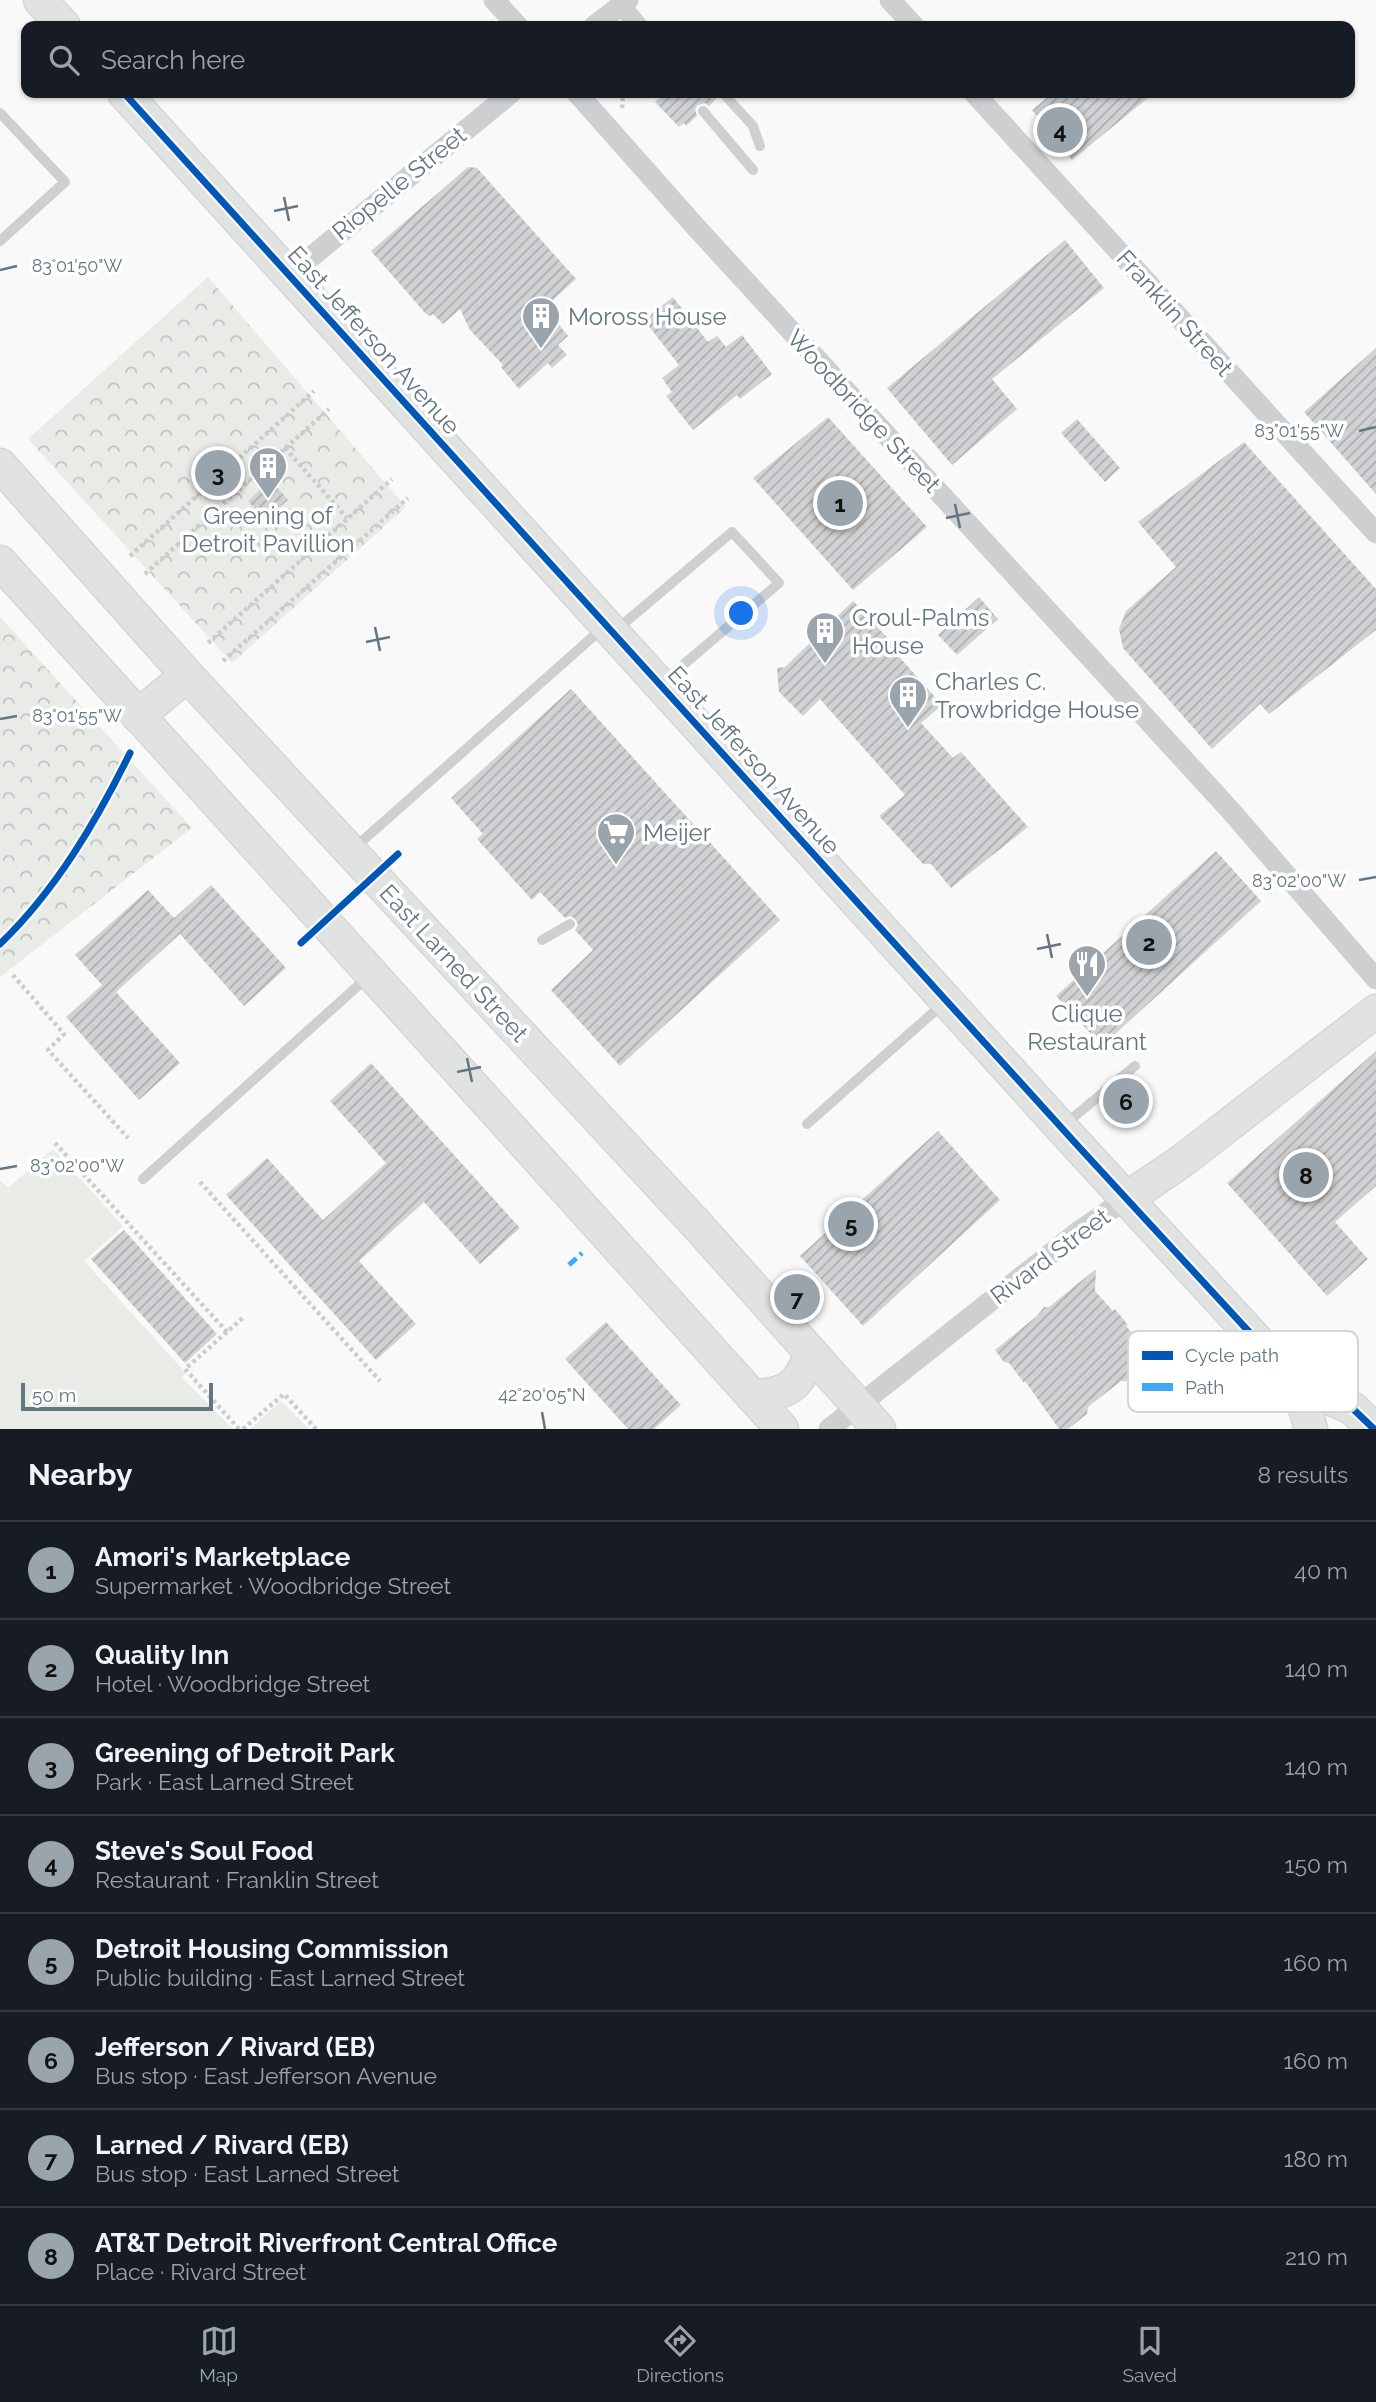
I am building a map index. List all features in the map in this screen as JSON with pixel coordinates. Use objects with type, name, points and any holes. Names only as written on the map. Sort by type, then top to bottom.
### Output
[{"type":"street","points":[[40,0],[59,21]]},
{"type":"street","points":[[494,0],[513,21]]},
{"type":"street","points":[[890,0],[909,21]]},
{"type":"street","points":[[601,21],[624,3]]},
{"type":"street","name":"East Jefferson Avenue","points":[[129,98],[1061,1128],[1249,1331]]},
{"type":"street","name":"Riopelle Street","points":[[289,275],[505,98]]},
{"type":"street","name":"Woodbridge Street","points":[[581,98],[694,225],[1231,811],[1376,979]]},
{"type":"street","name":"Franklin Street","points":[[979,98],[1376,533]]},
{"type":"street","name":"East Larned Street","points":[[0,466],[187,675],[698,1226],[879,1429]]},
{"type":"street","points":[[0,562],[782,1429]]},
{"type":"street","points":[[138,716],[187,675]]},
{"type":"street","name":"Rivard Street","points":[[829,1429],[1078,1232],[1182,1161],[1376,1011]]},
{"type":"street","points":[[752,1396],[772,1396],[790,1388],[804,1372],[811,1353]]},
{"type":"street","name":"East Jefferson Avenue","points":[[1306,1412],[1311,1429]]},
{"type":"street","name":"East Jefferson Avenue","points":[[1356,1412],[1374,1429]]},
{"type":"lane","points":[[624,3],[630,21]]},
{"type":"lane","points":[[624,3],[640,21]]},
{"type":"lane","points":[[728,98],[753,126],[760,146]]},
{"type":"lane","points":[[703,111],[753,170]]},
{"type":"lane","points":[[0,113],[65,182],[0,241]]},
{"type":"lane","points":[[350,852],[609,629],[732,532],[779,583],[660,684]]},
{"type":"lane","points":[[542,940],[570,924]]},
{"type":"lane","points":[[143,1179],[370,975]]},
{"type":"lane","points":[[807,1124],[947,1001]]},
{"type":"lane","points":[[1061,1128],[1135,1066]]},
{"type":"path","points":[[622,108],[623,98]]},
{"type":"path","points":[[130,556],[314,391]]},
{"type":"path","points":[[145,574],[329,409]]},
{"type":"path","points":[[285,448],[347,518]]},
{"type":"path","points":[[208,643],[392,479]]},
{"type":"path","points":[[223,661],[408,498]]},
{"type":"path","points":[[13,975],[64,1034],[48,1050],[128,1138]]},
{"type":"path","points":[[55,1143],[227,1332]]},
{"type":"path","points":[[200,1182],[380,1381]]},
{"type":"path","points":[[245,1316],[185,1369],[241,1429],[284,1394],[316,1429]]},
{"type":"green space","points":[[208,277],[406,507],[232,663],[28,439]]},
{"type":"green space","points":[[0,617],[192,828],[0,977]]},
{"type":"green space","points":[[53,1149],[123,1226],[84,1261],[186,1373],[182,1378],[233,1429],[0,1429],[0,1180],[8,1188]]},
{"type":"green space","points":[[281,1401],[309,1429],[250,1429]]},
{"type":"building","points":[[660,98],[717,98],[709,106],[705,103],[698,105],[695,109],[697,116],[686,126],[684,123],[679,127],[655,102]]},
{"type":"building","points":[[1047,98],[1148,98],[1072,160],[1032,110]]},
{"type":"building","points":[[468,167],[477,168],[576,279],[545,307],[568,336],[558,345],[567,355],[552,368],[548,363],[519,389],[501,367],[503,365],[470,330],[460,309],[443,324],[433,314],[426,314],[371,251]]},
{"type":"building","points":[[1065,240],[1104,288],[992,379],[1017,409],[952,465],[887,388]]},
{"type":"building","points":[[673,297],[708,342],[717,336],[726,347],[742,335],[772,374],[740,399],[737,395],[693,430],[666,396],[672,392],[662,378],[679,365],[644,320]]},
{"type":"building","points":[[1376,348],[1376,494],[1304,412]]},
{"type":"building","points":[[828,417],[927,527],[853,590],[753,478]]},
{"type":"building","points":[[1077,419],[1120,468],[1105,482],[1061,433]]},
{"type":"building","points":[[1244,442],[1376,589],[1376,630],[1269,714],[1260,704],[1212,749],[1123,648],[1119,629],[1126,611],[1176,567],[1138,522]]},
{"type":"building","name":"Greening of Detroit Pavillion","points":[[271,480],[288,500],[265,520],[248,501]]},
{"type":"building","points":[[979,597],[998,619],[957,655],[938,635]]},
{"type":"building","points":[[853,601],[897,648],[894,651],[942,705],[921,723],[953,758],[961,752],[1028,827],[951,888],[931,864],[923,864],[879,816],[905,795],[820,699],[803,716],[779,692],[777,668],[785,667]]},
{"type":"building","name":"Meijer","points":[[571,689],[780,920],[620,1066],[551,990],[593,950],[575,930],[578,925],[576,920],[571,916],[565,918],[540,892],[532,900],[477,839],[483,834],[451,798]]},
{"type":"building","points":[[1216,851],[1261,901],[1102,1046],[1056,996]]},
{"type":"building","points":[[211,885],[286,968],[244,1006],[180,934],[116,992],[180,1063],[139,1100],[66,1017],[102,985],[75,955],[148,890],[174,918]]},
{"type":"building","points":[[1376,1051],[1376,1186],[1335,1222],[1368,1259],[1327,1296],[1227,1183]]},
{"type":"building","points":[[371,1063],[520,1228],[480,1264],[424,1202],[359,1261],[416,1324],[376,1360],[226,1195],[267,1158],[323,1220],[386,1163],[330,1101]]},
{"type":"building","points":[[938,1131],[1000,1200],[863,1326],[800,1256]]},
{"type":"building","points":[[124,1230],[217,1334],[185,1363],[91,1259]]},
{"type":"building","points":[[1096,1269],[1095,1291],[1113,1311],[1115,1309],[1130,1331],[1128,1331],[1128,1380],[1121,1381],[1088,1407],[1087,1414],[1068,1429],[1059,1429],[1025,1381],[1024,1383],[995,1350],[1037,1316],[1044,1307],[1049,1307]]},
{"type":"building","points":[[606,1322],[681,1405],[654,1429],[628,1429],[565,1359]]},
{"type":"marked path","points":[[569,1265],[582,1253]]},
{"type":"cycle path","points":[[129,98],[1248,1331]]},
{"type":"cycle path","points":[[0,944],[57,878],[89,830],[130,753]]},
{"type":"cycle path","points":[[301,943],[398,854]]},
{"type":"cycle path","points":[[1356,1412],[1374,1429]]},
{"type":"place","name":"Steve's Soul Food","points":[[1060,130]]},
{"type":"place","name":"Moross House","points":[[541,350]]},
{"type":"place","name":"Greening of Detroit Park","points":[[218,473]]},
{"type":"place","name":"Greening of Detroit Pavillion","points":[[268,500]]},
{"type":"place","name":"Amori's Marketplace","points":[[840,503]]},
{"type":"place","name":"Croul-Palms House","points":[[825,665]]},
{"type":"place","name":"Charles C. Trowbridge House","points":[[908,729]]},
{"type":"place","name":"Meijer","points":[[616,866]]},
{"type":"place","name":"Quality Inn","points":[[1149,942]]},
{"type":"place","name":"Clique Restaurant","points":[[1087,998]]},
{"type":"place","name":"Jefferson / Rivard (EB)","points":[[1126,1101]]},
{"type":"place","name":"AT&T Detroit Riverfront Central Office","points":[[1306,1175]]},
{"type":"place","name":"Detroit Housing Commission","points":[[851,1224]]},
{"type":"place","name":"Larned / Rivard (EB)","points":[[797,1297]]}]
